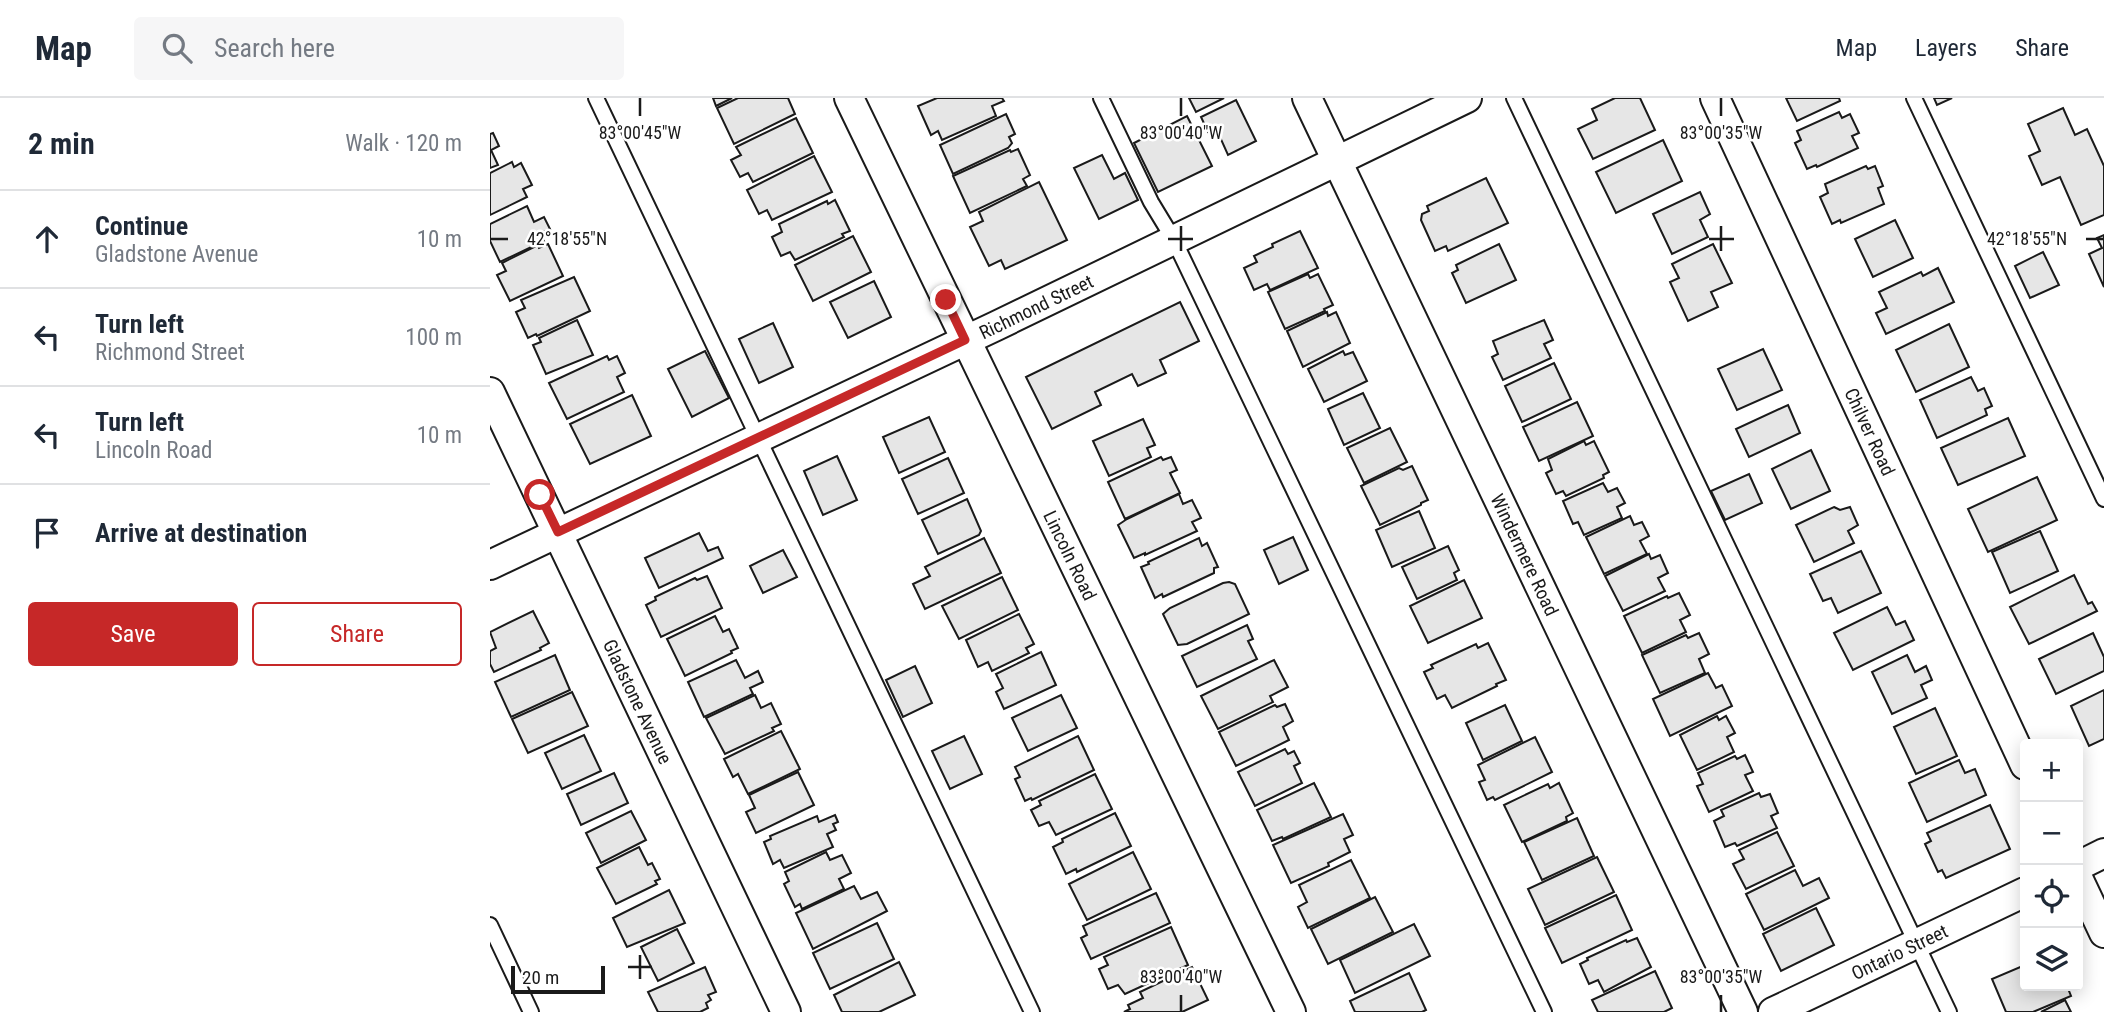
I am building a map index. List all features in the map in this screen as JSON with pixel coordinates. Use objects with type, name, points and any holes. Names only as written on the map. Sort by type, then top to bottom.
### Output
[{"type":"street","name":"Lincoln Road","points":[[849,98],[1291,1012]]},
{"type":"street","name":"Windermere Road","points":[[1307,98],[1743,1012]]},
{"type":"street","name":"Richmond Street","points":[[490,565],[1467,98]]},
{"type":"street","name":"Chilver Road","points":[[1715,98],[2020,754]]},
{"type":"street","name":"Gladstone Avenue","points":[[490,392],[786,1012]]},
{"type":"street","points":[[2080,865],[2104,853]]},
{"type":"street","points":[[2083,889],[2104,933]]},
{"type":"street","name":"Ontario Street","points":[[1773,1012],[2020,893]]},
{"type":"lane","points":[[596,98],[1032,1012]]},
{"type":"lane","points":[[1101,98],[1151,202],[1174,240],[1544,1012]]},
{"type":"lane","points":[[1514,98],[1948,1012]]},
{"type":"lane","points":[[1914,98],[2104,499]]},
{"type":"lane","points":[[490,925],[531,1012]]},
{"type":"building","points":[[713,98],[732,98],[716,106]]},
{"type":"building","points":[[738,98],[788,98],[795,114],[734,144],[717,108]]},
{"type":"building","points":[[937,98],[1002,98],[1004,101],[992,106],[996,116],[942,140],[938,131],[931,135],[918,106]]},
{"type":"building","points":[[1189,98],[1224,98],[1196,112]]},
{"type":"building","points":[[1615,98],[1640,98],[1655,130],[1593,159],[1578,129],[1597,120],[1592,109]]},
{"type":"building","points":[[1786,98],[1839,98],[1840,101],[1797,121]]},
{"type":"building","points":[[1934,98],[1952,98],[1937,105]]},
{"type":"building","points":[[1236,100],[1256,141],[1228,155],[1216,128],[1208,132],[1201,117]]},
{"type":"building","points":[[2063,108],[2075,135],[2087,129],[2104,166],[2104,215],[2081,225],[2060,177],[2042,185],[2029,156],[2040,151],[2028,124]]},
{"type":"building","points":[[1839,112],[1842,118],[1850,114],[1859,133],[1852,136],[1858,148],[1807,169],[1795,143],[1801,140],[1797,131]]},
{"type":"building","points":[[1006,114],[1015,134],[1009,137],[1012,143],[1008,148],[953,174],[940,145]]},
{"type":"building","points":[[1187,116],[1212,166],[1158,192],[1134,143]]},
{"type":"building","points":[[796,118],[813,153],[753,182],[748,173],[740,177],[731,160],[741,155],[736,147]]},
{"type":"building","points":[[493,133],[499,146],[491,150],[498,165],[490,168],[490,134]]},
{"type":"building","points":[[1663,140],[1682,181],[1616,213],[1596,172]]},
{"type":"building","points":[[1018,149],[1030,175],[1023,179],[1027,186],[970,213],[953,176],[1010,150],[1011,152]]},
{"type":"building","points":[[1102,155],[1114,179],[1125,173],[1138,200],[1099,219],[1074,168]]},
{"type":"building","points":[[814,156],[832,192],[772,220],[767,210],[759,214],[747,190]]},
{"type":"building","points":[[512,162],[514,167],[521,163],[532,185],[523,189],[527,197],[490,215],[490,173]]},
{"type":"building","points":[[1866,166],[1868,169],[1875,166],[1883,186],[1878,188],[1884,204],[1841,223],[1840,220],[1832,224],[1820,197],[1828,193],[1825,184]]},
{"type":"building","points":[[1486,178],[1508,223],[1448,251],[1446,246],[1435,251],[1421,220],[1422,214],[1429,211],[1427,206]]},
{"type":"building","points":[[1039,182],[1067,240],[1005,269],[1001,260],[989,266],[970,227],[983,221],[979,212]]},
{"type":"building","points":[[1700,192],[1710,214],[1700,220],[1708,237],[1672,254],[1653,214]]},
{"type":"building","points":[[835,200],[850,231],[842,234],[844,237],[795,260],[790,252],[781,256],[772,237],[782,232],[779,224],[827,201],[828,204]]},
{"type":"building","points":[[527,206],[534,222],[544,217],[550,229],[541,233],[544,241],[500,262],[490,241],[490,224]]},
{"type":"building","points":[[1895,220],[1913,258],[1873,277],[1855,239]]},
{"type":"building","points":[[1300,231],[1318,268],[1270,290],[1267,284],[1254,290],[1244,268],[1257,262],[1254,256],[1273,247],[1272,244]]},
{"type":"building","points":[[2104,235],[2104,287],[2089,254],[2102,248],[2097,238]]},
{"type":"building","points":[[853,236],[871,272],[813,301],[795,265]]},
{"type":"building","points":[[548,244],[563,276],[510,301],[497,275],[506,271],[502,263],[538,245],[539,248]]},
{"type":"building","points":[[1499,244],[1516,280],[1466,303],[1452,273],[1458,270],[1456,265]]},
{"type":"building","points":[[1713,244],[1732,283],[1711,292],[1718,307],[1688,321],[1670,282],[1679,278],[1672,264]]},
{"type":"building","points":[[2043,252],[2059,285],[2030,298],[2015,266]]},
{"type":"building","points":[[1938,268],[1954,302],[1886,334],[1876,313],[1887,308],[1879,292],[1921,272],[1923,276]]},
{"type":"building","points":[[1308,274],[1310,278],[1318,274],[1333,305],[1285,329],[1268,292]]},
{"type":"building","points":[[574,277],[590,311],[528,338],[516,312],[525,308],[521,300]]},
{"type":"building","points":[[874,281],[891,317],[848,338],[830,302]]},
{"type":"building","points":[[1180,302],[1199,341],[1160,360],[1166,373],[1138,386],[1132,374],[1095,392],[1101,405],[1052,429],[1026,377]]},
{"type":"building","points":[[1327,312],[1328,316],[1336,312],[1350,343],[1303,367],[1287,331]]},
{"type":"building","points":[[577,320],[593,355],[546,374],[533,345],[541,342],[539,338]]},
{"type":"building","points":[[1544,320],[1553,340],[1544,344],[1551,358],[1503,380],[1492,357],[1498,354],[1493,341]]},
{"type":"building","points":[[773,323],[793,367],[759,383],[739,339]]},
{"type":"building","points":[[1949,324],[1969,367],[1916,392],[1896,350]]},
{"type":"building","points":[[1763,349],[1782,390],[1737,410],[1718,369]]},
{"type":"building","points":[[705,351],[729,398],[692,417],[668,369]]},
{"type":"building","points":[[1343,351],[1345,355],[1353,352],[1367,381],[1324,402],[1308,369]]},
{"type":"building","points":[[607,356],[609,360],[617,356],[625,373],[617,377],[624,392],[567,419],[549,383]]},
{"type":"building","points":[[1554,363],[1571,399],[1522,422],[1505,386]]},
{"type":"building","points":[[1971,377],[1978,391],[1984,388],[1992,406],[1985,409],[1987,415],[1937,438],[1920,400]]},
{"type":"building","points":[[1363,393],[1380,428],[1344,445],[1328,409]]},
{"type":"building","points":[[632,395],[651,436],[590,464],[570,424]]},
{"type":"building","points":[[1577,402],[1593,436],[1539,461],[1523,427]]},
{"type":"building","points":[[1788,405],[1800,433],[1749,457],[1736,429]]},
{"type":"building","points":[[929,417],[945,452],[899,473],[883,437]]},
{"type":"building","points":[[2008,418],[2025,456],[1958,485],[1941,448]]},
{"type":"building","points":[[1143,419],[1155,445],[1147,448],[1151,457],[1109,476],[1093,441]]},
{"type":"building","points":[[1390,428],[1407,462],[1364,483],[1347,448]]},
{"type":"building","points":[[1584,441],[1586,445],[1594,441],[1609,472],[1603,475],[1604,478],[1566,496],[1563,491],[1556,494],[1546,473],[1552,470],[1548,459]]},
{"type":"building","points":[[1811,450],[1830,491],[1791,509],[1772,469]]},
{"type":"building","points":[[837,456],[857,500],[823,515],[804,471]]},
{"type":"building","points":[[1161,457],[1163,460],[1171,457],[1177,470],[1170,473],[1180,493],[1125,519],[1108,482]]},
{"type":"building","points":[[948,458],[964,493],[918,514],[902,479]]},
{"type":"building","points":[[1412,466],[1428,500],[1380,525],[1361,486],[1399,468],[1403,470]]},
{"type":"building","points":[[1749,474],[1762,503],[1725,520],[1711,491]]},
{"type":"building","points":[[2037,477],[2057,520],[1988,552],[1968,509]]},
{"type":"building","points":[[1603,483],[1608,492],[1617,488],[1625,503],[1617,507],[1622,518],[1584,535],[1578,522],[1573,524],[1563,501]]},
{"type":"building","points":[[1179,494],[1183,504],[1192,500],[1201,518],[1192,522],[1197,531],[1134,558],[1118,525]]},
{"type":"building","points":[[967,499],[981,531],[979,535],[938,554],[922,520]]},
{"type":"building","points":[[1834,507],[1840,510],[1850,507],[1858,525],[1848,531],[1854,543],[1814,562],[1796,525]]},
{"type":"building","points":[[1419,511],[1435,548],[1392,567],[1376,530]]},
{"type":"building","points":[[1630,516],[1634,525],[1642,522],[1649,536],[1640,541],[1647,554],[1604,574],[1586,537]]},
{"type":"building","points":[[2040,531],[2058,571],[2010,593],[1992,552]]},
{"type":"building","points":[[699,533],[708,551],[718,547],[723,558],[659,588],[645,558]]},
{"type":"building","points":[[1293,537],[1308,570],[1279,584],[1264,550]]},
{"type":"building","points":[[984,538],[1001,573],[925,609],[913,584],[930,576],[925,567]]},
{"type":"building","points":[[1199,538],[1202,546],[1207,543],[1218,567],[1214,568],[1214,573],[1163,597],[1162,594],[1155,598],[1141,567]]},
{"type":"building","points":[[1448,546],[1459,570],[1454,573],[1457,580],[1417,599],[1402,567]]},
{"type":"building","points":[[783,550],[797,577],[763,593],[750,566]]},
{"type":"building","points":[[1861,551],[1881,593],[1838,613],[1831,598],[1823,601],[1810,574]]},
{"type":"building","points":[[1649,554],[1651,559],[1660,555],[1668,573],[1658,578],[1665,591],[1623,611],[1605,576]]},
{"type":"building","points":[[2074,575],[2088,604],[2092,602],[2097,611],[2029,644],[2010,607]]},
{"type":"building","points":[[707,576],[722,608],[661,637],[646,605],[656,600],[655,597],[695,578],[697,580]]},
{"type":"building","points":[[1002,577],[1018,610],[959,639],[942,606]]},
{"type":"building","points":[[1464,580],[1482,618],[1428,643],[1410,606]]},
{"type":"building","points":[[1229,582],[1235,584],[1249,614],[1187,644],[1178,645],[1163,614],[1170,608]]},
{"type":"building","points":[[1679,593],[1690,615],[1680,620],[1686,632],[1642,653],[1624,616]]},
{"type":"building","points":[[1887,607],[1896,625],[1905,621],[1914,640],[1853,670],[1834,633]]},
{"type":"building","points":[[533,611],[549,643],[540,648],[541,650],[494,672],[490,664],[490,651],[496,648],[490,632]]},
{"type":"building","points":[[1019,614],[1034,644],[1026,648],[1029,653],[992,671],[988,662],[978,667],[966,640]]},
{"type":"building","points":[[715,616],[723,632],[729,629],[738,648],[685,676],[667,639]]},
{"type":"building","points":[[1247,625],[1253,639],[1248,641],[1257,659],[1197,687],[1182,656]]},
{"type":"building","points":[[1699,633],[1709,654],[1699,659],[1705,673],[1660,693],[1642,655],[1686,635],[1688,638]]},
{"type":"building","points":[[2093,633],[2104,657],[2104,671],[2056,694],[2039,659]]},
{"type":"building","points":[[1488,643],[1506,680],[1452,708],[1445,695],[1437,699],[1424,672],[1433,668],[1431,665],[1476,644],[1478,648]]},
{"type":"building","points":[[1041,652],[1056,685],[1004,709],[996,692],[1003,688],[996,674]]},
{"type":"building","points":[[555,655],[570,690],[511,717],[495,682]]},
{"type":"building","points":[[1907,655],[1915,672],[1926,666],[1932,680],[1921,685],[1927,698],[1892,714],[1872,672]]},
{"type":"building","points":[[736,660],[745,678],[758,671],[763,682],[750,688],[753,694],[704,717],[688,682]]},
{"type":"building","points":[[1274,660],[1288,687],[1270,696],[1273,702],[1218,729],[1201,696]]},
{"type":"building","points":[[915,666],[932,703],[903,717],[886,680]]},
{"type":"building","points":[[1708,673],[1716,688],[1722,685],[1732,706],[1670,736],[1653,699]]},
{"type":"building","points":[[2104,690],[2104,739],[2089,746],[2071,706]]},
{"type":"building","points":[[572,692],[588,726],[528,753],[512,719]]},
{"type":"building","points":[[755,695],[761,708],[771,703],[781,724],[772,728],[774,731],[725,754],[706,718]]},
{"type":"building","points":[[1061,695],[1077,728],[1028,751],[1012,718]]},
{"type":"building","points":[[1285,704],[1293,721],[1283,727],[1289,740],[1236,766],[1219,732],[1275,705],[1277,707]]},
{"type":"building","points":[[1505,705],[1522,741],[1483,760],[1466,723]]},
{"type":"building","points":[[1935,708],[1957,756],[1916,774],[1894,727]]},
{"type":"building","points":[[1717,716],[1719,720],[1726,716],[1735,733],[1727,737],[1734,752],[1697,770],[1680,735]]},
{"type":"building","points":[[781,731],[800,769],[748,794],[738,774],[733,777],[724,759]]},
{"type":"building","points":[[584,735],[601,771],[562,789],[545,753]]},
{"type":"building","points":[[964,736],[982,774],[950,789],[932,751]]},
{"type":"building","points":[[1078,736],[1094,770],[1025,801],[1015,779],[1020,777],[1015,767]]},
{"type":"building","points":[[1535,737],[1552,772],[1495,800],[1493,797],[1487,800],[1479,782],[1485,780],[1478,765]]},
{"type":"building","points":[[1285,749],[1288,754],[1294,751],[1300,763],[1294,766],[1302,783],[1255,806],[1238,772]]},
{"type":"building","points":[[1745,755],[1753,772],[1745,775],[1753,791],[1709,812],[1697,786],[1703,784],[1698,773],[1735,756],[1737,759]]},
{"type":"building","points":[[1959,760],[1965,773],[1975,769],[1986,795],[1927,822],[1909,783]]},
{"type":"building","points":[[798,772],[814,805],[756,833],[746,812],[755,808],[749,795]]},
{"type":"building","points":[[614,773],[628,803],[581,825],[567,794]]},
{"type":"building","points":[[1095,774],[1112,809],[1056,835],[1049,822],[1039,826],[1031,810],[1041,805],[1039,801]]},
{"type":"building","points":[[1314,783],[1331,817],[1283,839],[1282,837],[1272,841],[1257,810]]},
{"type":"building","points":[[1559,783],[1573,813],[1566,817],[1567,821],[1522,842],[1504,805],[1548,784],[1550,788]]},
{"type":"building","points":[[1759,793],[1761,797],[1770,794],[1778,813],[1771,816],[1777,828],[1737,846],[1735,843],[1725,847],[1714,821],[1724,816],[1721,810]]},
{"type":"building","points":[[1990,805],[2010,849],[1946,878],[1942,870],[1938,872],[1925,844],[1931,841],[1927,833]]},
{"type":"building","points":[[631,811],[646,840],[601,863],[586,833]]},
{"type":"building","points":[[1115,813],[1131,846],[1077,872],[1076,869],[1066,874],[1053,847],[1063,842],[1062,839]]},
{"type":"building","points":[[1343,814],[1353,835],[1344,839],[1350,852],[1328,863],[1329,866],[1291,883],[1273,845]]},
{"type":"building","points":[[835,815],[838,822],[833,824],[836,830],[827,834],[833,847],[784,868],[780,860],[773,864],[764,842],[771,839],[770,836],[817,816],[819,822]]},
{"type":"building","points":[[1577,818],[1594,856],[1542,880],[1524,842]]},
{"type":"building","points":[[1777,832],[1794,866],[1746,889],[1733,864],[1744,859],[1739,850]]},
{"type":"building","points":[[639,847],[648,865],[652,863],[660,879],[655,881],[657,884],[616,904],[597,868]]},
{"type":"building","points":[[826,852],[830,860],[842,855],[851,873],[839,879],[844,889],[802,909],[800,904],[795,907],[784,884],[789,881],[785,872]]},
{"type":"building","points":[[1133,852],[1151,889],[1087,920],[1069,884]]},
{"type":"building","points":[[1597,857],[1614,892],[1545,925],[1528,889]]},
{"type":"building","points":[[1351,860],[1370,898],[1308,928],[1298,907],[1307,902],[1299,885]]},
{"type":"building","points":[[1795,870],[1803,886],[1819,878],[1829,898],[1764,930],[1746,894]]},
{"type":"building","points":[[854,886],[861,899],[877,892],[887,911],[813,949],[796,913]]},
{"type":"building","points":[[669,890],[685,923],[627,947],[613,918]]},
{"type":"building","points":[[1156,893],[1170,923],[1091,959],[1081,938],[1087,935],[1083,926]]},
{"type":"building","points":[[1616,895],[1632,930],[1562,963],[1545,928]]},
{"type":"building","points":[[1375,897],[1393,932],[1328,964],[1311,929]]},
{"type":"building","points":[[1816,908],[1834,945],[1781,971],[1763,934]]},
{"type":"building","points":[[877,923],[894,959],[830,989],[813,953]]},
{"type":"building","points":[[1414,924],[1430,956],[1355,993],[1340,960]]},
{"type":"building","points":[[1171,927],[1188,965],[1125,994],[1118,985],[1108,989],[1099,969],[1108,965],[1104,957]]},
{"type":"building","points":[[677,929],[694,963],[658,981],[641,947]]},
{"type":"building","points":[[1637,938],[1651,967],[1604,992],[1598,980],[1589,984],[1580,964],[1626,940],[1627,942]]},
{"type":"building","points":[[899,962],[915,995],[879,1012],[842,1012],[834,995]]},
{"type":"building","points":[[705,967],[716,992],[708,995],[711,1000],[706,1003],[708,1008],[700,1012],[658,1012],[648,992]]},
{"type":"building","points":[[1192,967],[1208,1000],[1182,1012],[1124,1012],[1130,1009],[1128,1005],[1143,998],[1140,992]]},
{"type":"building","points":[[2020,967],[2020,991],[2069,991],[2071,996],[2033,1012],[2006,1012],[1992,979]]},
{"type":"building","points":[[1655,971],[1672,1008],[1664,1012],[1598,1012],[1592,1000]]},
{"type":"building","points":[[1409,973],[1426,1010],[1355,1012],[1350,1001]]},
{"type":"building","points":[[2065,1000],[2071,1012],[2041,1012]]},
{"type":"route","points":[[540,495],[558,532],[965,340],[946,300]]}]
